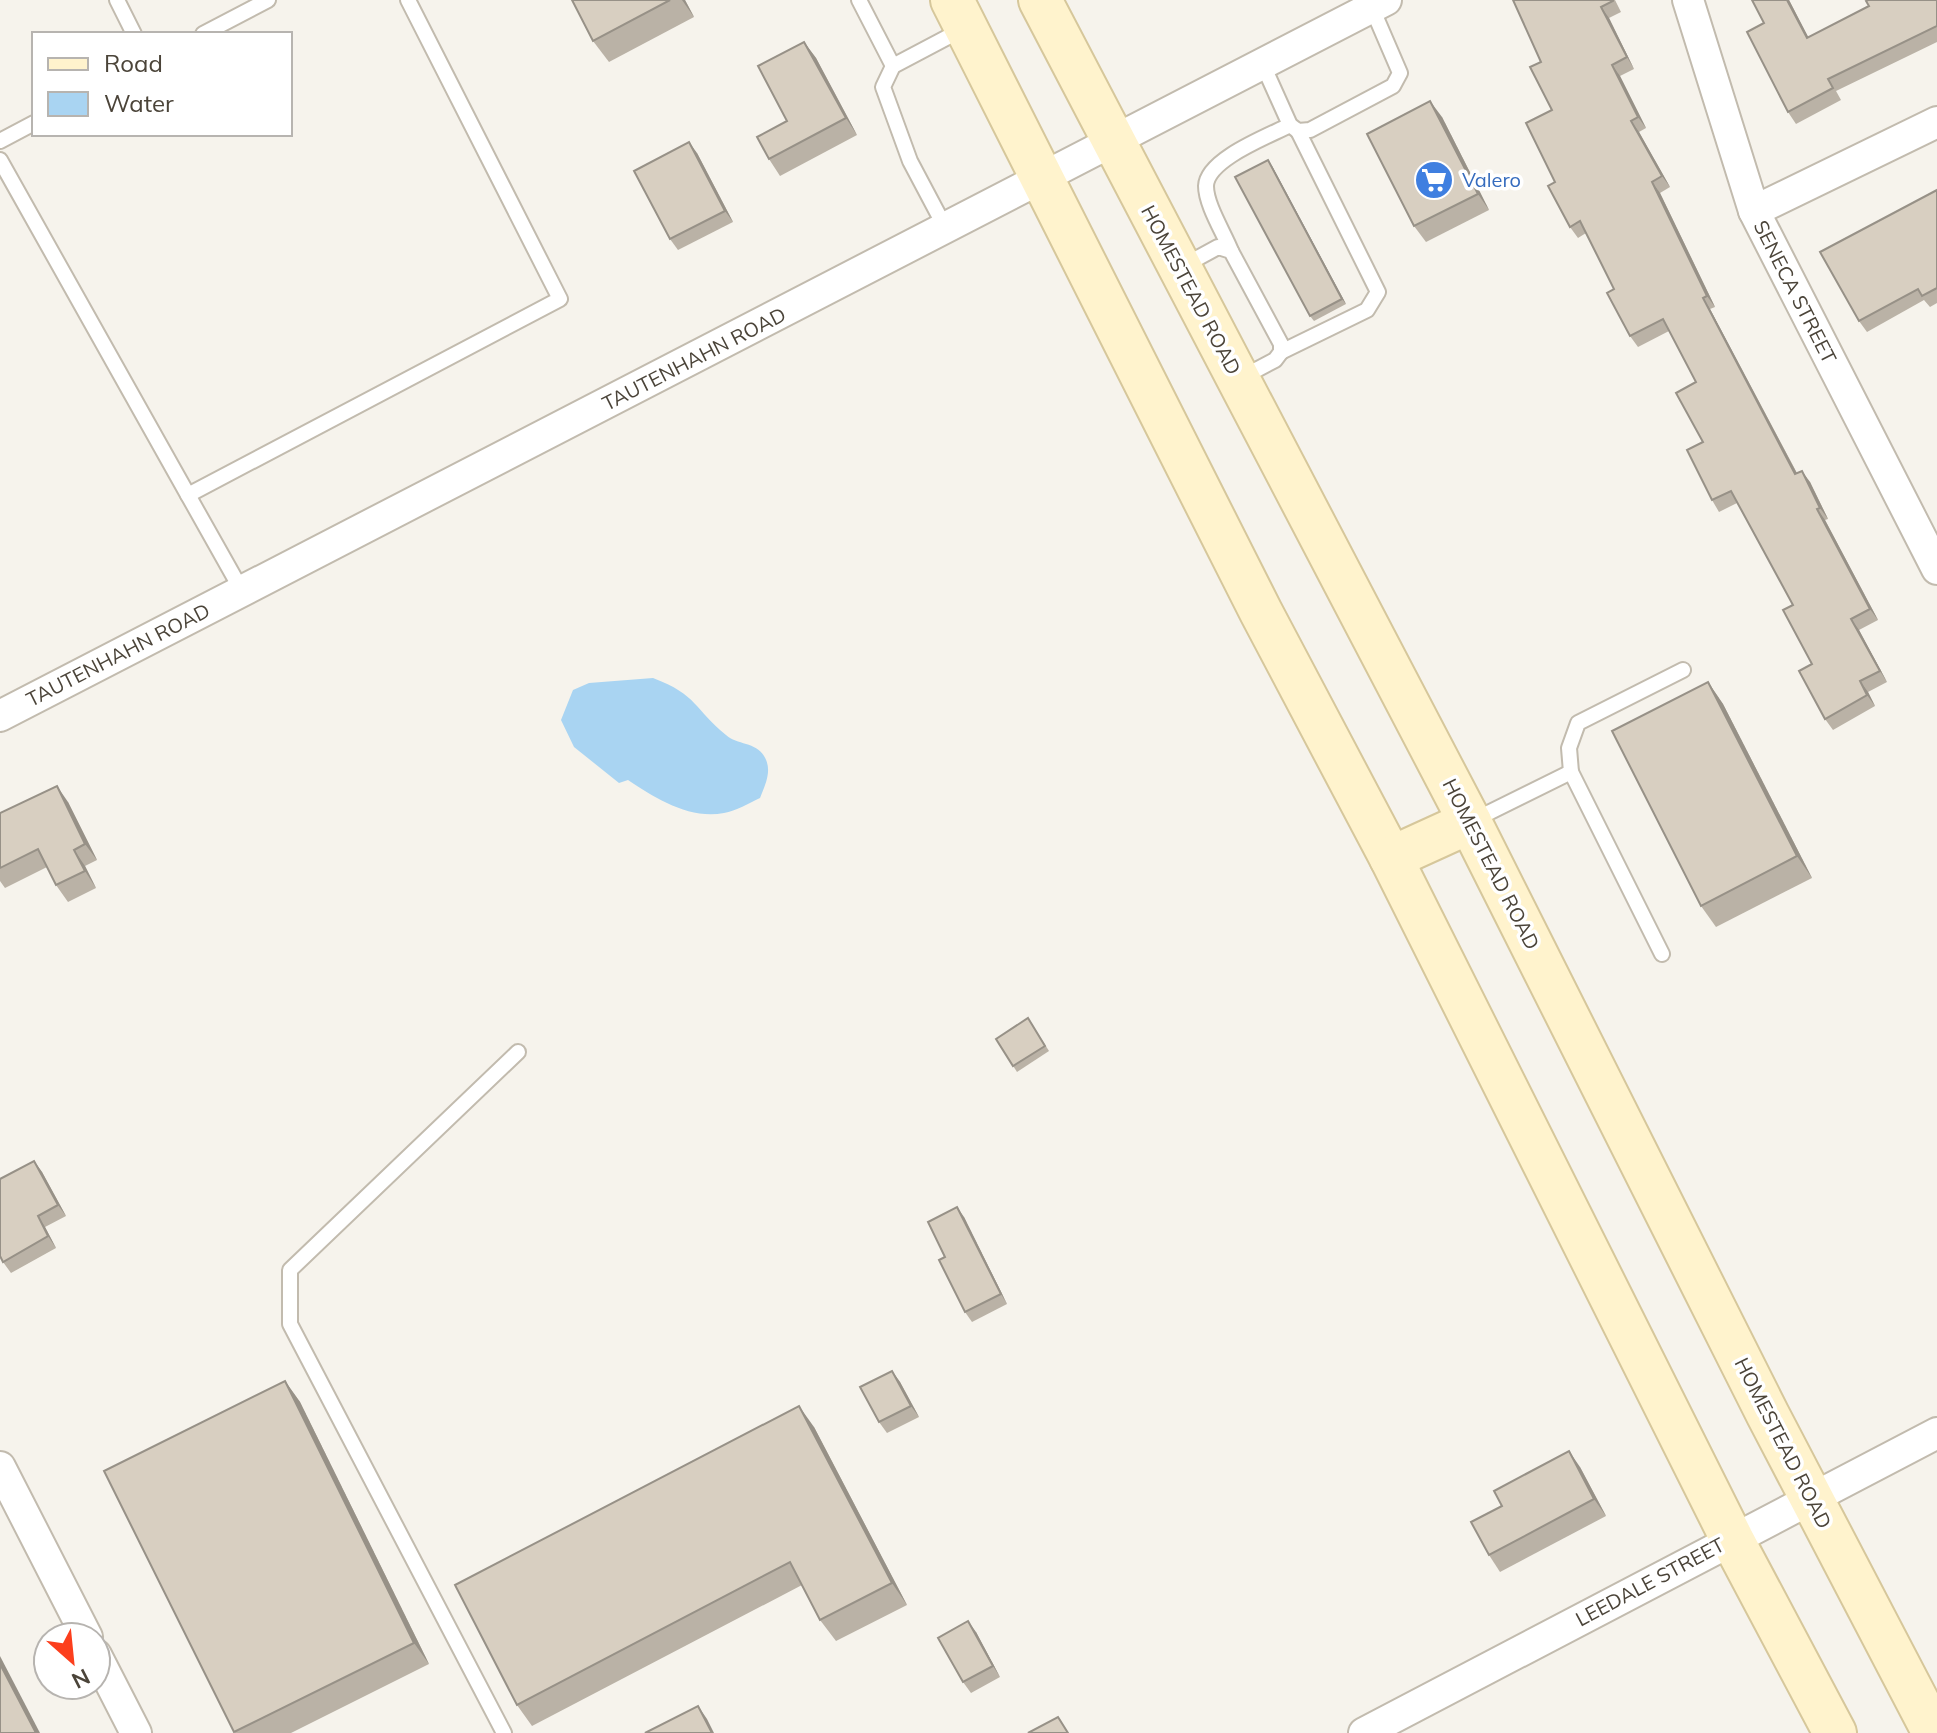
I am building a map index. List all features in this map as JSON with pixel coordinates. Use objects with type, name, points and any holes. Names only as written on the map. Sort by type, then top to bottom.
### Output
[{"type":"main road","name":"HOMESTEAD ROAD","points":[[1040,0],[1470,822],[1811,1498],[1934,1733]]},
{"type":"main road","points":[[959,14],[1261,612],[1391,858],[1732,1539],[1835,1733]]},
{"type":"main road","points":[[1391,858],[1470,822]]},
{"type":"street","name":"SENECA STREET","points":[[1688,0],[1754,211],[1937,569]]},
{"type":"street","name":"TAUTENHAHN ROAD","points":[[0,716],[946,230],[1263,65],[1367,6]]},
{"type":"street","points":[[1754,211],[1937,122]]},
{"type":"street","name":"LEEDALE STREET","points":[[1374,1731],[1937,1433]]},
{"type":"street","points":[[0,1467],[79,1621]]},
{"type":"street","points":[[112,1686],[136,1733]]},
{"type":"lane","points":[[117,0],[133,32]]},
{"type":"lane","points":[[207,32],[268,0]]},
{"type":"lane","points":[[188,495],[560,299],[408,0]]},
{"type":"lane","points":[[859,0],[893,66]]},
{"type":"lane","points":[[1281,352],[1281,344],[1231,251],[1206,189],[1208,175],[1219,163],[1294,128],[1310,130],[1393,86],[1400,73],[1398,64],[1367,6]]},
{"type":"lane","points":[[946,230],[910,161],[883,87],[893,66],[959,14]]},
{"type":"lane","points":[[1238,380],[1275,360],[1281,352],[1367,310],[1378,292],[1263,65]]},
{"type":"lane","points":[[0,141],[32,124]]},
{"type":"lane","points":[[0,160],[242,591]]},
{"type":"lane","points":[[1179,268],[1218,247],[1231,251]]},
{"type":"lane","points":[[1662,954],[1571,772],[1569,748],[1578,723],[1683,670]]},
{"type":"lane","points":[[1470,822],[1571,772]]},
{"type":"lane","points":[[504,1733],[290,1324],[290,1270],[518,1052]]},
{"type":"water","points":[[653,678],[679,690],[730,738],[761,751],[767,761],[768,772],[760,798],[724,813],[686,810],[661,800],[628,780],[619,783],[574,747],[561,720],[573,690],[589,683]]},
{"type":"building","points":[[572,0],[670,0],[593,41]]},
{"type":"building","points":[[1513,0],[1613,0],[1601,7],[1627,57],[1612,65],[1638,117],[1631,121],[1662,176],[1652,182],[1707,296],[1703,298],[1795,474],[1802,471],[1820,508],[1817,509],[1870,609],[1851,619],[1880,671],[1860,681],[1867,695],[1825,719],[1799,671],[1812,664],[1783,610],[1793,605],[1731,491],[1712,500],[1687,450],[1703,442],[1676,393],[1696,382],[1663,319],[1630,336],[1607,293],[1614,289],[1580,221],[1570,227],[1548,186],[1555,182],[1526,123],[1552,110],[1530,67],[1541,62]]},
{"type":"building","points":[[1752,0],[1787,0],[1807,38],[1869,6],[1868,0],[1937,0],[1937,26],[1828,79],[1833,88],[1788,112],[1747,32],[1764,23]]},
{"type":"building","points":[[804,42],[846,118],[769,159],[757,137],[787,121],[758,66]]},
{"type":"building","name":"Valero","points":[[1430,101],[1478,194],[1414,226],[1367,134]]},
{"type":"building","points":[[689,142],[725,211],[670,239],[634,171]]},
{"type":"building","points":[[1268,160],[1342,299],[1310,316],[1235,177]]},
{"type":"building","points":[[1937,190],[1937,288],[1922,296],[1918,289],[1859,321],[1820,252]]},
{"type":"building","points":[[1708,682],[1797,856],[1701,906],[1612,731]]},
{"type":"building","points":[[57,786],[85,844],[74,850],[85,871],[56,885],[38,849],[0,868],[0,813]]},
{"type":"building","points":[[1028,1018],[1045,1046],[1013,1066],[996,1039]]},
{"type":"building","points":[[34,1161],[58,1205],[38,1216],[48,1236],[3,1262],[0,1256],[0,1179]]},
{"type":"building","points":[[957,1207],[1001,1294],[965,1312],[939,1260],[945,1257],[928,1222]]},
{"type":"building","points":[[892,1371],[911,1406],[879,1422],[860,1387]]},
{"type":"building","points":[[285,1381],[414,1643],[234,1732],[104,1471]]},
{"type":"building","points":[[799,1406],[892,1583],[820,1620],[790,1562],[517,1705],[455,1585]]},
{"type":"building","points":[[1569,1451],[1594,1499],[1489,1555],[1471,1522],[1502,1506],[1494,1491]]},
{"type":"building","points":[[968,1621],[993,1666],[963,1682],[938,1638]]},
{"type":"building","points":[[0,1664],[36,1733],[0,1733]]},
{"type":"building","points":[[698,1706],[712,1733],[645,1733]]},
{"type":"building","points":[[1058,1717],[1068,1733],[1028,1733]]},
{"type":"place","name":"Valero","points":[[1434,180]]}]
